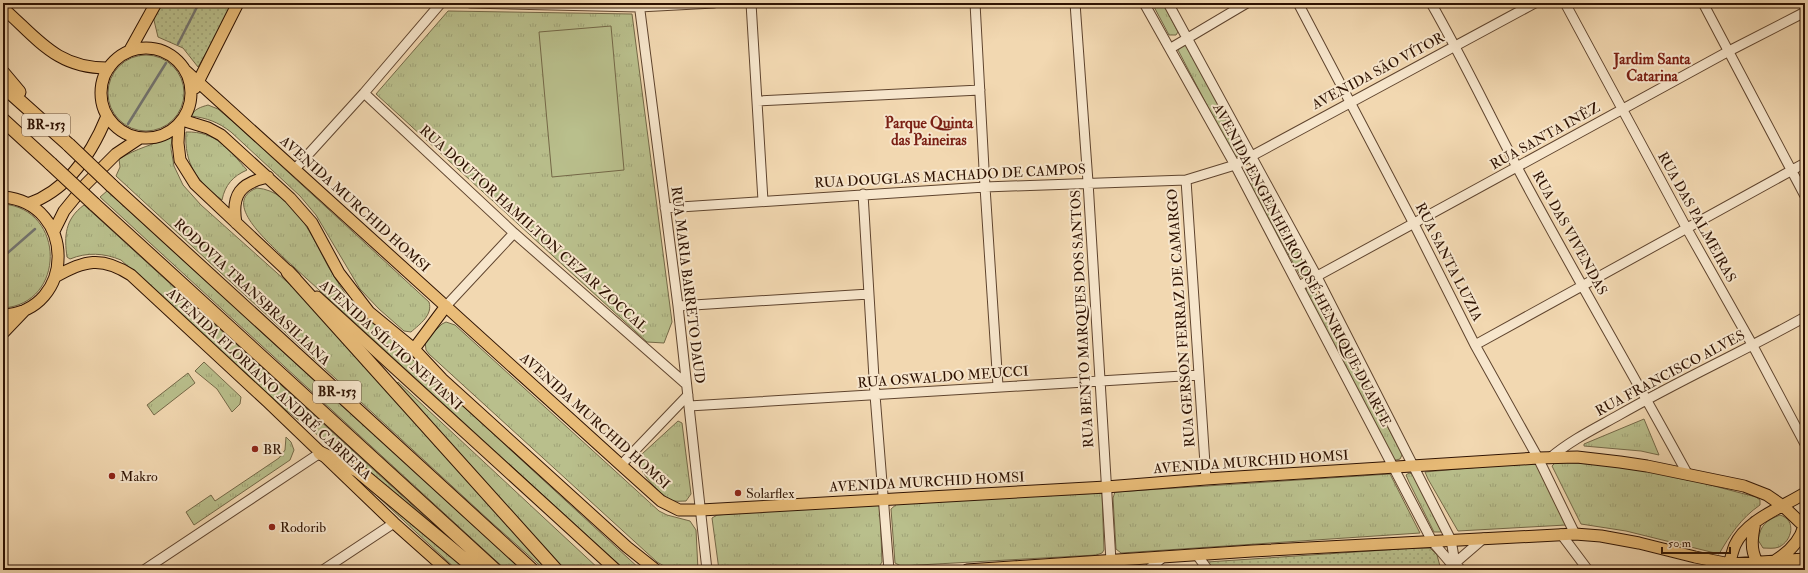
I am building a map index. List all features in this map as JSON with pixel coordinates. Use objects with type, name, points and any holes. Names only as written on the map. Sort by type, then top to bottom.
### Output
[{"type":"highway","points":[[3,73],[22,95],[23,104]]},
{"type":"highway","name":"RODOVIA TRANSBRASILIANA","points":[[3,86],[532,570]]},
{"type":"highway","name":"BR-153","points":[[3,120],[495,570]]},
{"type":"highway","points":[[288,272],[556,570]]},
{"type":"highway","points":[[320,453],[357,470],[477,570]]},
{"type":"main road","points":[[130,50],[156,3]]},
{"type":"main road","points":[[54,231],[64,211],[86,184],[116,154],[140,138],[161,136],[181,122],[198,82],[238,3]]},
{"type":"main road","points":[[6,8],[44,48],[76,63],[94,68],[109,68]]},
{"type":"main road","points":[[140,138],[121,130],[107,116],[101,95],[102,81],[114,60],[130,50],[144,47],[165,52],[177,60],[186,71],[190,84],[190,102]]},
{"type":"main road","name":"AVENIDA MURCHID HOMSI","points":[[186,71],[661,501],[679,510],[1106,487],[1206,479],[1538,458],[1577,457],[1620,462],[1757,490],[1783,506],[1804,526]]},
{"type":"main road","points":[[28,204],[41,200],[73,174],[97,141],[107,116]]},
{"type":"main road","points":[[181,122],[208,128],[221,136],[268,178],[312,223],[339,273],[369,312],[414,349],[442,379],[627,547],[656,570]]},
{"type":"main road","name":"AVENIDA SÍLVIO NEVIANI","points":[[181,122],[179,148],[180,160],[195,184],[288,272],[340,317],[616,570]]},
{"type":"main road","points":[[236,223],[233,210],[236,198],[243,188],[253,181],[268,178]]},
{"type":"main road","points":[[3,197],[19,200],[28,204],[43,216],[54,231],[59,250],[58,268],[46,293],[40,300],[25,310],[3,333]]},
{"type":"main road","name":"AVENIDA FLORIANO ANDRÉ CABRERA","points":[[55,277],[73,267],[85,263],[102,263],[117,266],[131,275],[268,402],[394,523],[448,570]]},
{"type":"main road","points":[[414,349],[446,306]]},
{"type":"main road","points":[[3,315],[25,310]]},
{"type":"main road","points":[[1729,567],[1735,544],[1748,527],[1767,514],[1805,493]]},
{"type":"main road","points":[[1755,522],[1752,548],[1758,562]]},
{"type":"main road","points":[[1775,560],[1795,545],[1804,526]]},
{"type":"main road","points":[[967,570],[1560,534],[1601,536],[1639,543],[1729,567],[1775,560],[1805,559]]},
{"type":"street","points":[[295,169],[364,93],[441,3]]},
{"type":"street","points":[[470,3],[639,5],[714,3]]},
{"type":"street","points":[[751,3],[763,200]]},
{"type":"street","points":[[975,3],[998,386]]},
{"type":"street","name":"RUA BENTO MARQUES DOS SANTOS","points":[[1075,3],[1088,182],[1111,562]]},
{"type":"street","name":"AVENIDA ENGENHEIRO JOSÉ HENRIQUE DUARTE","points":[[1144,3],[1235,165],[1432,541],[1449,561],[1458,566]]},
{"type":"street","name":"AVENIDA ENGENHEIRO JOSÉ HENRIQUE DUARTE","points":[[1168,3],[1316,275],[1451,540],[1458,566]]},
{"type":"street","points":[[1170,48],[1247,3]]},
{"type":"street","name":"RUA SANTA LUZIA","points":[[1298,3],[1414,224],[1475,345],[1538,458],[1575,534]]},
{"type":"street","name":"RUA DAS VIVENDAS","points":[[1431,3],[1456,45],[1517,167],[1581,285],[1647,399],[1688,475]]},
{"type":"street","name":"AVENIDA SÃO VÍTOR","points":[[1235,165],[1535,3]]},
{"type":"street","name":"RUA DAS PALMEIRAS","points":[[1565,3],[1805,444]]},
{"type":"street","points":[[1703,3],[1805,196]]},
{"type":"street","name":"RUA MARIA BARRETO DAUD","points":[[639,5],[664,208],[678,306],[707,570]]},
{"type":"street","name":"RUA SANTA INÊZ","points":[[1299,286],[1316,275],[1414,224],[1729,51],[1805,12]]},
{"type":"street","points":[[757,101],[980,90]]},
{"type":"street","name":"RUA DOUTOR HAMILTON CEZAR ZOCCAL","points":[[364,93],[514,233],[686,384]]},
{"type":"street","points":[[1475,345],[1581,285],[1805,163]]},
{"type":"street","name":"RUA DOUGLAS MACHADO DE CAMPOS","points":[[664,208],[763,200],[985,186],[1186,180],[1235,165]]},
{"type":"street","name":"RUA GERSON FERRAZ DE CAMARGO","points":[[1186,180],[1206,479]]},
{"type":"street","points":[[863,194],[875,395],[889,570]]},
{"type":"street","points":[[446,306],[514,233]]},
{"type":"street","points":[[678,306],[869,294]]},
{"type":"street","name":"RUA FRANCISCO ALVES","points":[[1550,458],[1563,447],[1647,399],[1753,346],[1805,317]]},
{"type":"street","name":"RUA OSWALDO MEUCCI","points":[[689,406],[998,386],[1199,376]]},
{"type":"street","points":[[621,465],[688,395]]},
{"type":"street","points":[[144,570],[320,453]]},
{"type":"street","points":[[323,570],[394,523]]},
{"type":"street","points":[[1560,534],[1588,570]]},
{"type":"street","points":[[1447,570],[1458,566],[1484,538]]},
{"type":"street","points":[[1197,555],[1208,570]]},
{"type":"street","points":[[1148,570],[1162,558]]},
{"type":"green space","points":[[157,3],[235,3],[198,67],[183,48],[158,37],[152,12]]},
{"type":"green space","points":[[1152,3],[1163,3],[1178,32],[1176,35],[1169,35]]},
{"type":"green space","points":[[448,11],[632,14],[672,322],[664,343],[647,342],[376,94]]},
{"type":"green space","points":[[611,26],[624,170],[552,177],[539,32]]},
{"type":"green space","points":[[1179,46],[1187,46],[1192,53],[1242,149],[1239,156],[1234,157],[1178,50]]},
{"type":"green space","points":[[146,55],[161,58],[173,66],[181,78],[184,93],[181,108],[173,120],[161,128],[146,131],[131,128],[119,120],[111,108],[108,93],[111,78],[119,66],[131,58]]},
{"type":"green space","points":[[208,105],[218,109],[238,126],[429,302],[429,311],[422,322],[411,332],[404,331],[379,309],[360,289],[316,215],[300,196],[231,132],[212,121],[191,116],[196,110]]},
{"type":"green space","points":[[186,132],[196,132],[213,138],[227,148],[247,170],[230,182],[225,190],[222,200],[199,179],[194,171],[187,153]]},
{"type":"green space","points":[[172,136],[171,149],[174,166],[183,185],[201,205],[305,298],[551,570],[545,570],[491,522],[116,176],[120,167],[119,159],[132,152]]},
{"type":"green space","points":[[1250,167],[1253,168],[1309,272],[1305,277],[1301,277],[1244,174],[1244,171]]},
{"type":"green space","points":[[257,188],[270,191],[282,198],[292,207],[301,218],[337,282],[352,304],[641,570],[625,570],[283,257],[259,233],[246,212],[244,203],[247,194]]},
{"type":"green space","points":[[107,191],[522,570],[506,570],[100,197]]},
{"type":"green space","points":[[3,204],[24,210],[38,222],[47,238],[50,256],[47,275],[38,291],[24,303],[3,308]]},
{"type":"green space","points":[[84,205],[447,537],[287,411],[121,260],[96,254],[83,255],[70,259],[67,257],[67,228],[73,216]]},
{"type":"green space","points":[[1310,286],[1313,288],[1400,450],[1402,455],[1400,459],[1393,459],[1306,291],[1307,287]]},
{"type":"green space","points":[[446,322],[455,325],[659,511],[667,515],[690,521],[696,530],[698,570],[671,570],[657,562],[429,354],[426,350],[425,341],[442,324]]},
{"type":"green space","points":[[204,362],[241,397],[240,404],[232,412],[217,389],[195,371]]},
{"type":"green space","points":[[188,373],[195,383],[154,415],[147,405]]},
{"type":"green space","points":[[398,382],[600,570],[565,570],[396,386]]},
{"type":"green space","points":[[1644,419],[1659,455],[1641,451],[1584,446],[1584,444]]},
{"type":"green space","points":[[678,421],[682,423],[691,494],[686,501],[674,501],[666,497],[647,479],[639,464],[642,454]]},
{"type":"green space","points":[[286,437],[291,442],[294,450],[290,460],[194,525],[186,512],[211,495],[215,501],[279,458],[285,450]]},
{"type":"green space","points":[[1556,462],[1609,465],[1653,470],[1756,497],[1760,500],[1760,505],[1747,515],[1736,527],[1719,554],[1626,531],[1581,524],[1552,466]]},
{"type":"green space","points":[[1536,464],[1566,525],[1458,531],[1425,472],[1503,465]]},
{"type":"green space","points":[[1409,473],[1415,475],[1442,527],[1441,532],[1434,532],[1406,475]]},
{"type":"green space","points":[[1390,474],[1420,533],[1121,553],[1116,549],[1113,498],[1115,492]]},
{"type":"green space","points":[[363,483],[469,570],[457,570]]},
{"type":"green space","points":[[1102,493],[1104,550],[1102,553],[1096,555],[901,566],[895,563],[891,509],[898,503]]},
{"type":"green space","points":[[873,504],[880,506],[882,562],[878,568],[837,570],[719,570],[712,518],[717,515]]},
{"type":"green space","points":[[1780,515],[1789,521],[1791,526],[1790,536],[1779,547],[1763,548],[1758,540],[1761,530],[1768,521]]},
{"type":"green space","points":[[1430,548],[1437,555],[1440,566],[1435,570],[1214,570],[1207,562]]},
{"type":"waterway","points":[[178,44],[197,7]]},
{"type":"waterway","points":[[128,124],[166,63]]},
{"type":"waterway","points":[[3,257],[35,229]]},
{"type":"place","name":"BR","points":[[255,449]]},
{"type":"place","name":"Makro","points":[[112,476]]},
{"type":"place","name":"Solarflex","points":[[738,493]]},
{"type":"place","name":"Rodorib","points":[[272,527]]},
{"type":"district","name":"Jardim Santa Catarina","points":[[1652,68]]},
{"type":"district","name":"Parque Quinta das Paineiras","points":[[929,132]]}]
